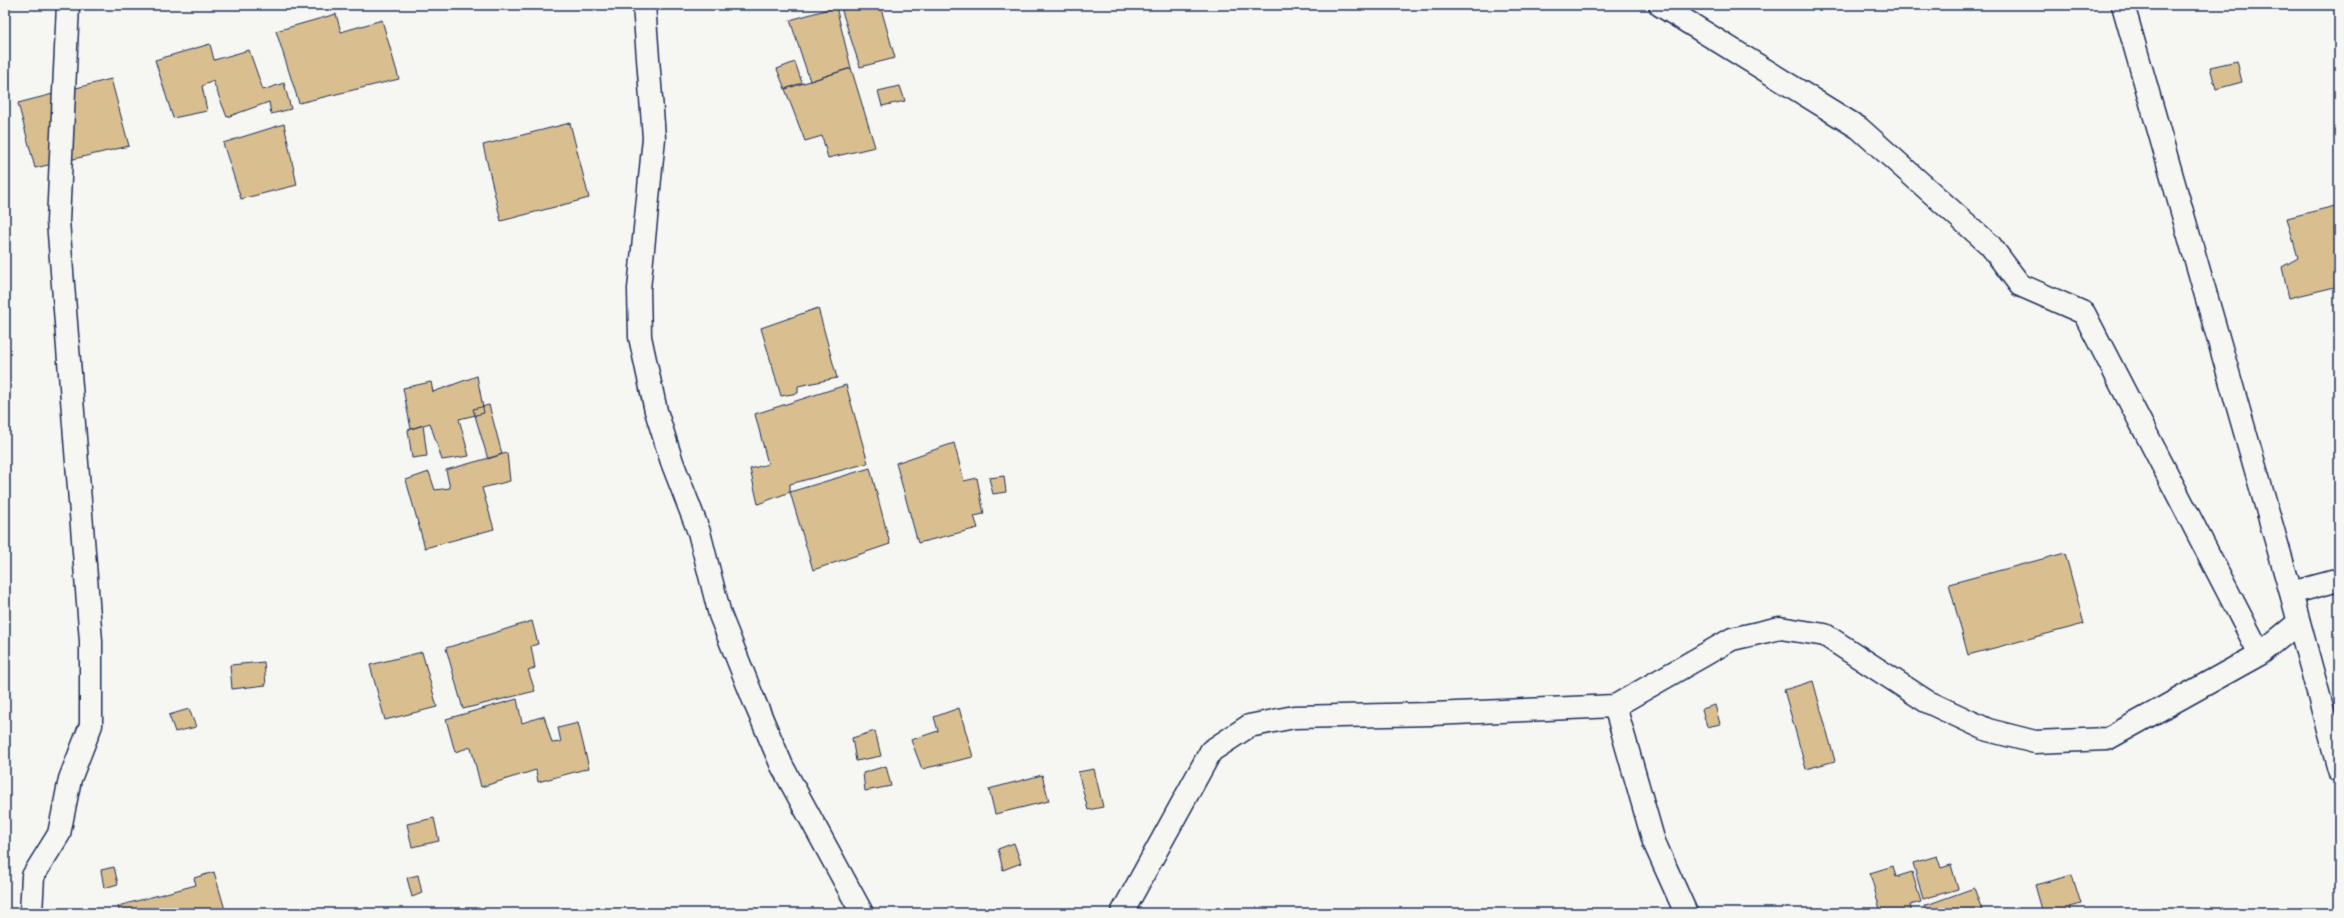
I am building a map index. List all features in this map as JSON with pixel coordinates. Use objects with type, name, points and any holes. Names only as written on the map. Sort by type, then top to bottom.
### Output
[{"type":"street","points":[[31,913],[33,876],[59,834],[70,779],[91,725],[91,641],[58,221],[68,5]]},
{"type":"street","points":[[644,5],[654,138],[639,289],[640,337],[656,411],[672,462],[698,532],[720,615],[755,704],[782,766],[862,913]]},
{"type":"street","points":[[1660,5],[1859,128],[1990,245],[2020,285],[2084,313],[2260,654]]},
{"type":"street","points":[[2123,5],[2291,593],[2339,770]]},
{"type":"street","points":[[2291,593],[2339,580]]},
{"type":"street","points":[[1122,913],[1211,751],[1249,726],[1294,717],[1432,714],[1616,706],[1732,639],[1780,628],[1825,635],[1926,701],[1988,730],[2035,742],[2107,739],[2260,654],[2299,622]]},
{"type":"street","points":[[1616,706],[1654,842],[1686,913]]},
{"type":"building","points":[[840,5],[880,5],[895,58],[860,67]]},
{"type":"building","points":[[836,7],[851,68],[810,81],[790,20]]},
{"type":"building","points":[[336,14],[341,32],[382,20],[399,79],[299,103],[276,31]]},
{"type":"building","points":[[210,44],[214,60],[249,50],[263,90],[284,83],[291,109],[271,114],[269,102],[227,117],[213,81],[202,86],[207,111],[173,118],[155,60]]},
{"type":"building","points":[[2237,61],[2242,82],[2216,89],[2210,67]]},
{"type":"building","points":[[795,62],[802,83],[785,89],[777,69]]},
{"type":"building","points":[[851,68],[875,147],[828,158],[822,136],[805,141],[785,89]]},
{"type":"building","points":[[111,79],[129,146],[35,168],[18,103]]},
{"type":"building","points":[[900,86],[905,101],[882,106],[878,91]]},
{"type":"building","points":[[570,123],[589,198],[501,221],[483,145]]},
{"type":"building","points":[[284,124],[297,185],[241,199],[223,143]]},
{"type":"building","points":[[2339,205],[2339,286],[2289,298],[2282,267],[2298,258],[2287,218]]},
{"type":"building","points":[[818,308],[837,378],[798,386],[798,393],[781,396],[761,328]]},
{"type":"building","points":[[477,376],[484,413],[459,419],[469,456],[442,460],[430,423],[411,429],[403,388],[431,382],[433,392]]},
{"type":"building","points":[[846,385],[868,463],[790,484],[790,492],[758,504],[750,469],[768,464],[755,414]]},
{"type":"building","points":[[489,405],[502,454],[488,459],[473,409]]},
{"type":"building","points":[[423,425],[427,456],[412,458],[408,430]]},
{"type":"building","points":[[954,443],[964,481],[977,478],[984,514],[974,516],[978,528],[918,543],[896,463]]},
{"type":"building","points":[[507,453],[510,481],[482,488],[494,529],[425,548],[406,480],[429,472],[435,490],[450,488],[446,470]]},
{"type":"building","points":[[870,468],[890,544],[813,570],[790,492]]},
{"type":"building","points":[[1004,476],[1006,492],[993,494],[989,478]]},
{"type":"building","points":[[2065,553],[2084,624],[1968,655],[1949,584]]},
{"type":"building","points":[[532,621],[538,644],[531,646],[535,668],[528,670],[535,691],[463,709],[446,648]]},
{"type":"building","points":[[422,652],[437,707],[385,720],[370,665]]},
{"type":"building","points":[[264,662],[266,685],[232,689],[230,665]]},
{"type":"building","points":[[1813,681],[1835,761],[1806,769],[1784,690]]},
{"type":"building","points":[[517,699],[522,723],[544,716],[552,743],[561,742],[558,728],[578,723],[589,768],[538,782],[536,770],[481,787],[471,747],[455,752],[446,719]]},
{"type":"building","points":[[1715,705],[1720,724],[1707,727],[1702,709]]},
{"type":"building","points":[[959,708],[973,757],[922,769],[911,740],[938,731],[934,717]]},
{"type":"building","points":[[189,709],[196,727],[175,732],[169,715]]},
{"type":"building","points":[[875,731],[881,756],[856,761],[852,738]]},
{"type":"building","points":[[886,766],[891,786],[865,791],[863,773]]},
{"type":"building","points":[[1094,769],[1103,807],[1088,810],[1078,772]]},
{"type":"building","points":[[1042,775],[1049,801],[995,814],[989,789]]},
{"type":"building","points":[[434,818],[439,841],[412,847],[407,824]]},
{"type":"building","points":[[1014,843],[1021,863],[1003,870],[998,849]]},
{"type":"building","points":[[1937,856],[1941,868],[1951,865],[1958,889],[1923,899],[1913,863]]},
{"type":"building","points":[[1893,866],[1896,877],[1912,872],[1921,902],[1910,905],[1912,913],[1881,913],[1870,873]]},
{"type":"building","points":[[114,867],[118,884],[104,888],[101,870]]},
{"type":"building","points":[[214,872],[226,913],[120,913],[118,906],[196,885],[194,878]]},
{"type":"building","points":[[418,875],[422,893],[412,897],[407,878]]},
{"type":"building","points":[[2072,875],[2081,904],[2069,907],[2071,913],[2043,913],[2035,885]]},
{"type":"building","points":[[1974,888],[1982,910],[1973,913],[1926,913],[1924,906]]}]
